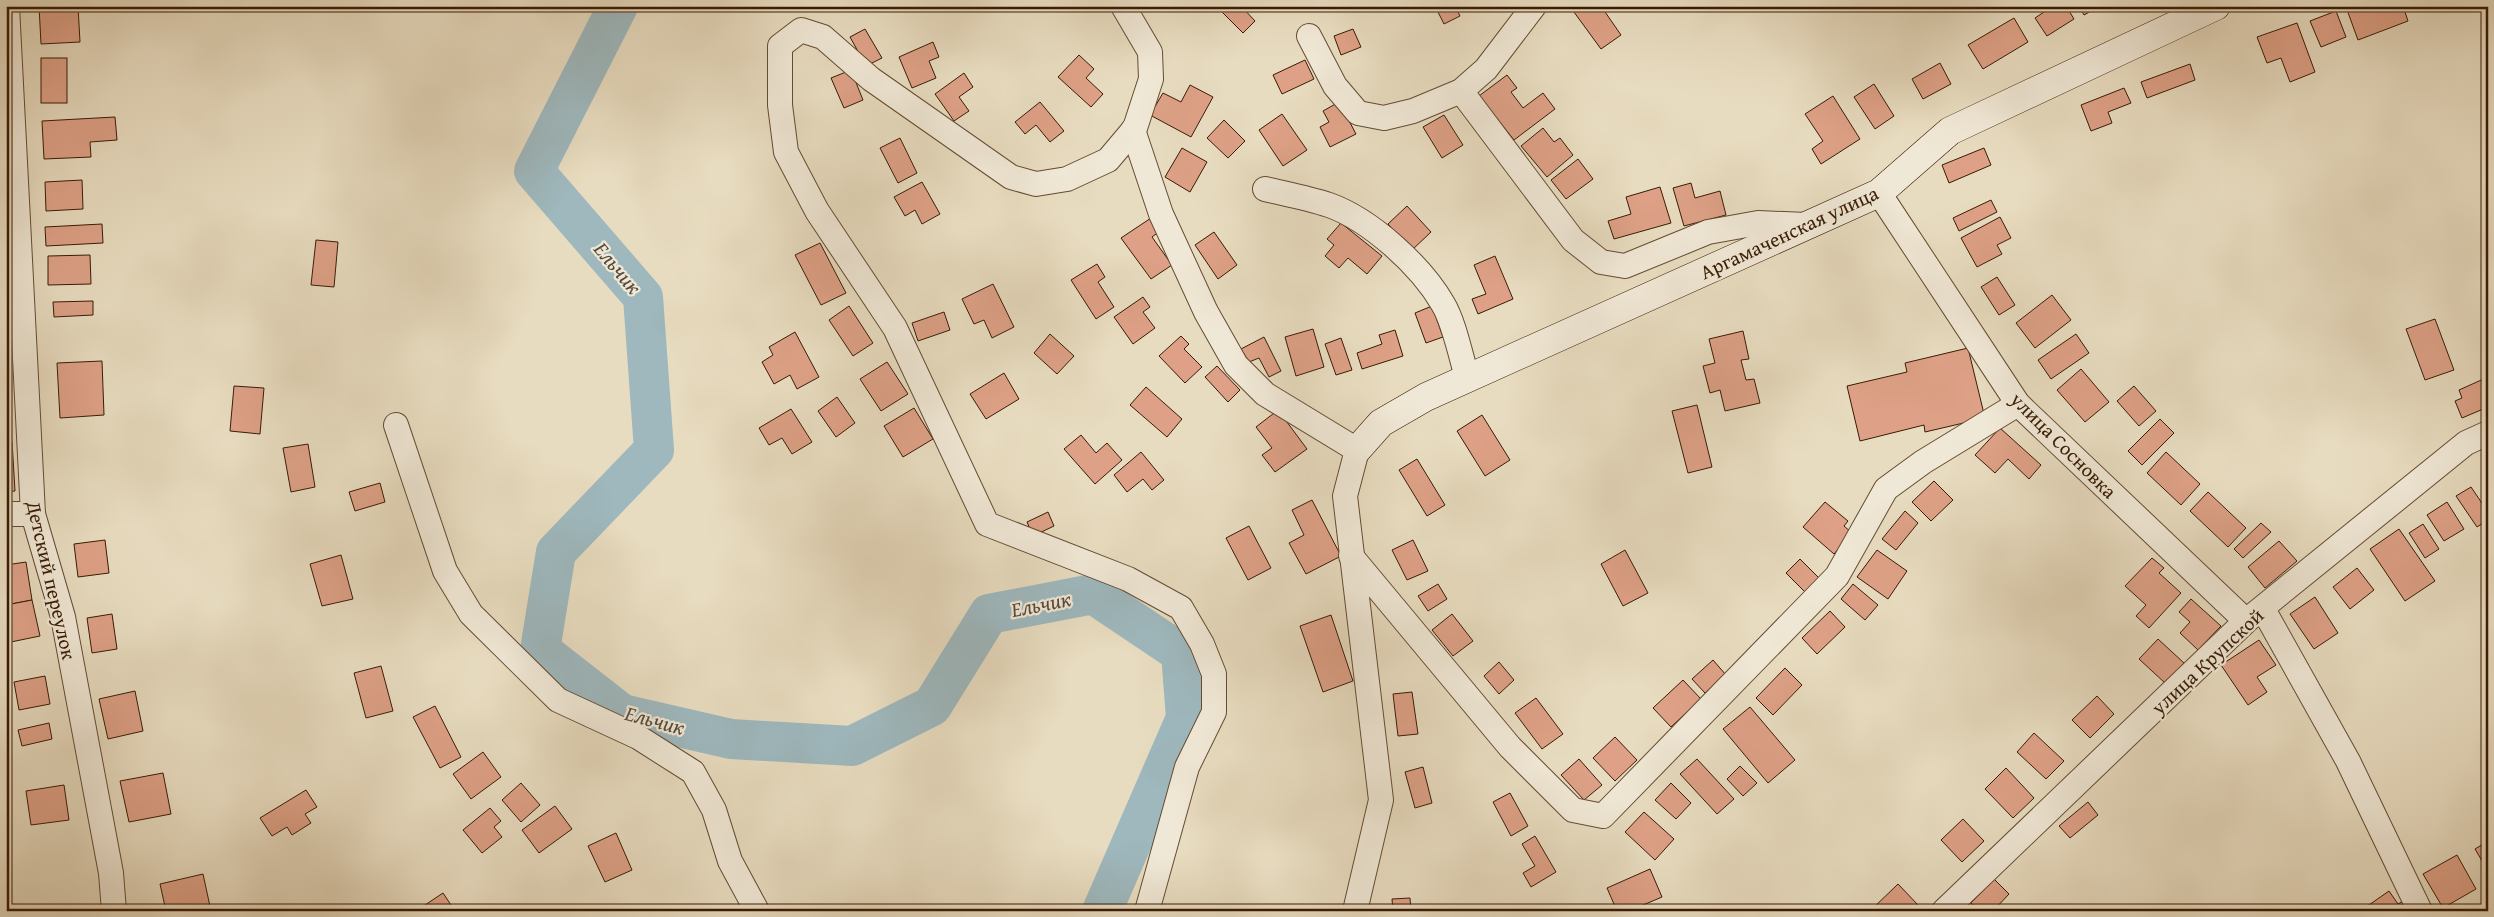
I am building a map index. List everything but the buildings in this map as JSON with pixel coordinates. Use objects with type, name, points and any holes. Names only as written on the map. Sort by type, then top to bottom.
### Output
[{"type":"street","name":"Детский переулок","points":[[7,6],[33,514],[63,617],[111,873],[114,911]]},
{"type":"street","points":[[1124,6],[1150,52],[1150,79],[1133,130],[1108,160],[1067,179],[1036,184],[1011,177],[955,140],[871,79],[823,37],[801,30],[780,46],[780,105],[786,152],[817,211],[895,328],[988,524],[1128,579],[1181,608],[1202,644],[1214,674],[1214,712],[1187,767],[1146,911]]},
{"type":"street","points":[[1309,36],[1335,86],[1358,113],[1384,118],[1413,111],[1461,91],[1486,69],[1534,6]]},
{"type":"street","name":"Аргамаченская улица","points":[[1357,450],[1381,423],[1467,378],[1879,193],[1950,131],[2216,6]]},
{"type":"street","points":[[1461,91],[1573,240],[1601,262],[1625,266],[1708,232],[1758,223],[1807,225]]},
{"type":"street","points":[[1133,130],[1161,214],[1206,312],[1236,366],[1265,394],[1357,450],[1345,496],[1381,800],[1355,911]]},
{"type":"street","points":[[1265,189],[1330,205],[1357,220],[1390,243],[1418,272],[1444,305],[1467,378]]},
{"type":"street","name":"улица Сосновка","points":[[1879,193],[2018,404],[2254,615],[2348,760],[2420,911]]},
{"type":"street","points":[[1351,556],[1510,747],[1573,810],[1602,816],[1837,576],[1886,489],[1923,462],[2018,404]]},
{"type":"street","points":[[396,425],[445,572],[471,614],[558,700],[638,737],[693,772],[714,810],[730,860],[757,911]]},
{"type":"street","name":"улица Крупской","points":[[1944,911],[2254,615],[2466,443],[2488,433]]},
{"type":"street","points":[[6,514],[33,514]]},
{"type":"waterway","name":"Ельчик","points":[[618,6],[534,171],[643,297],[654,450],[556,552],[540,650],[622,714],[731,739],[852,746],[932,706],[989,614],[1093,594],[1181,653],[1186,718],[1102,911]]}]
